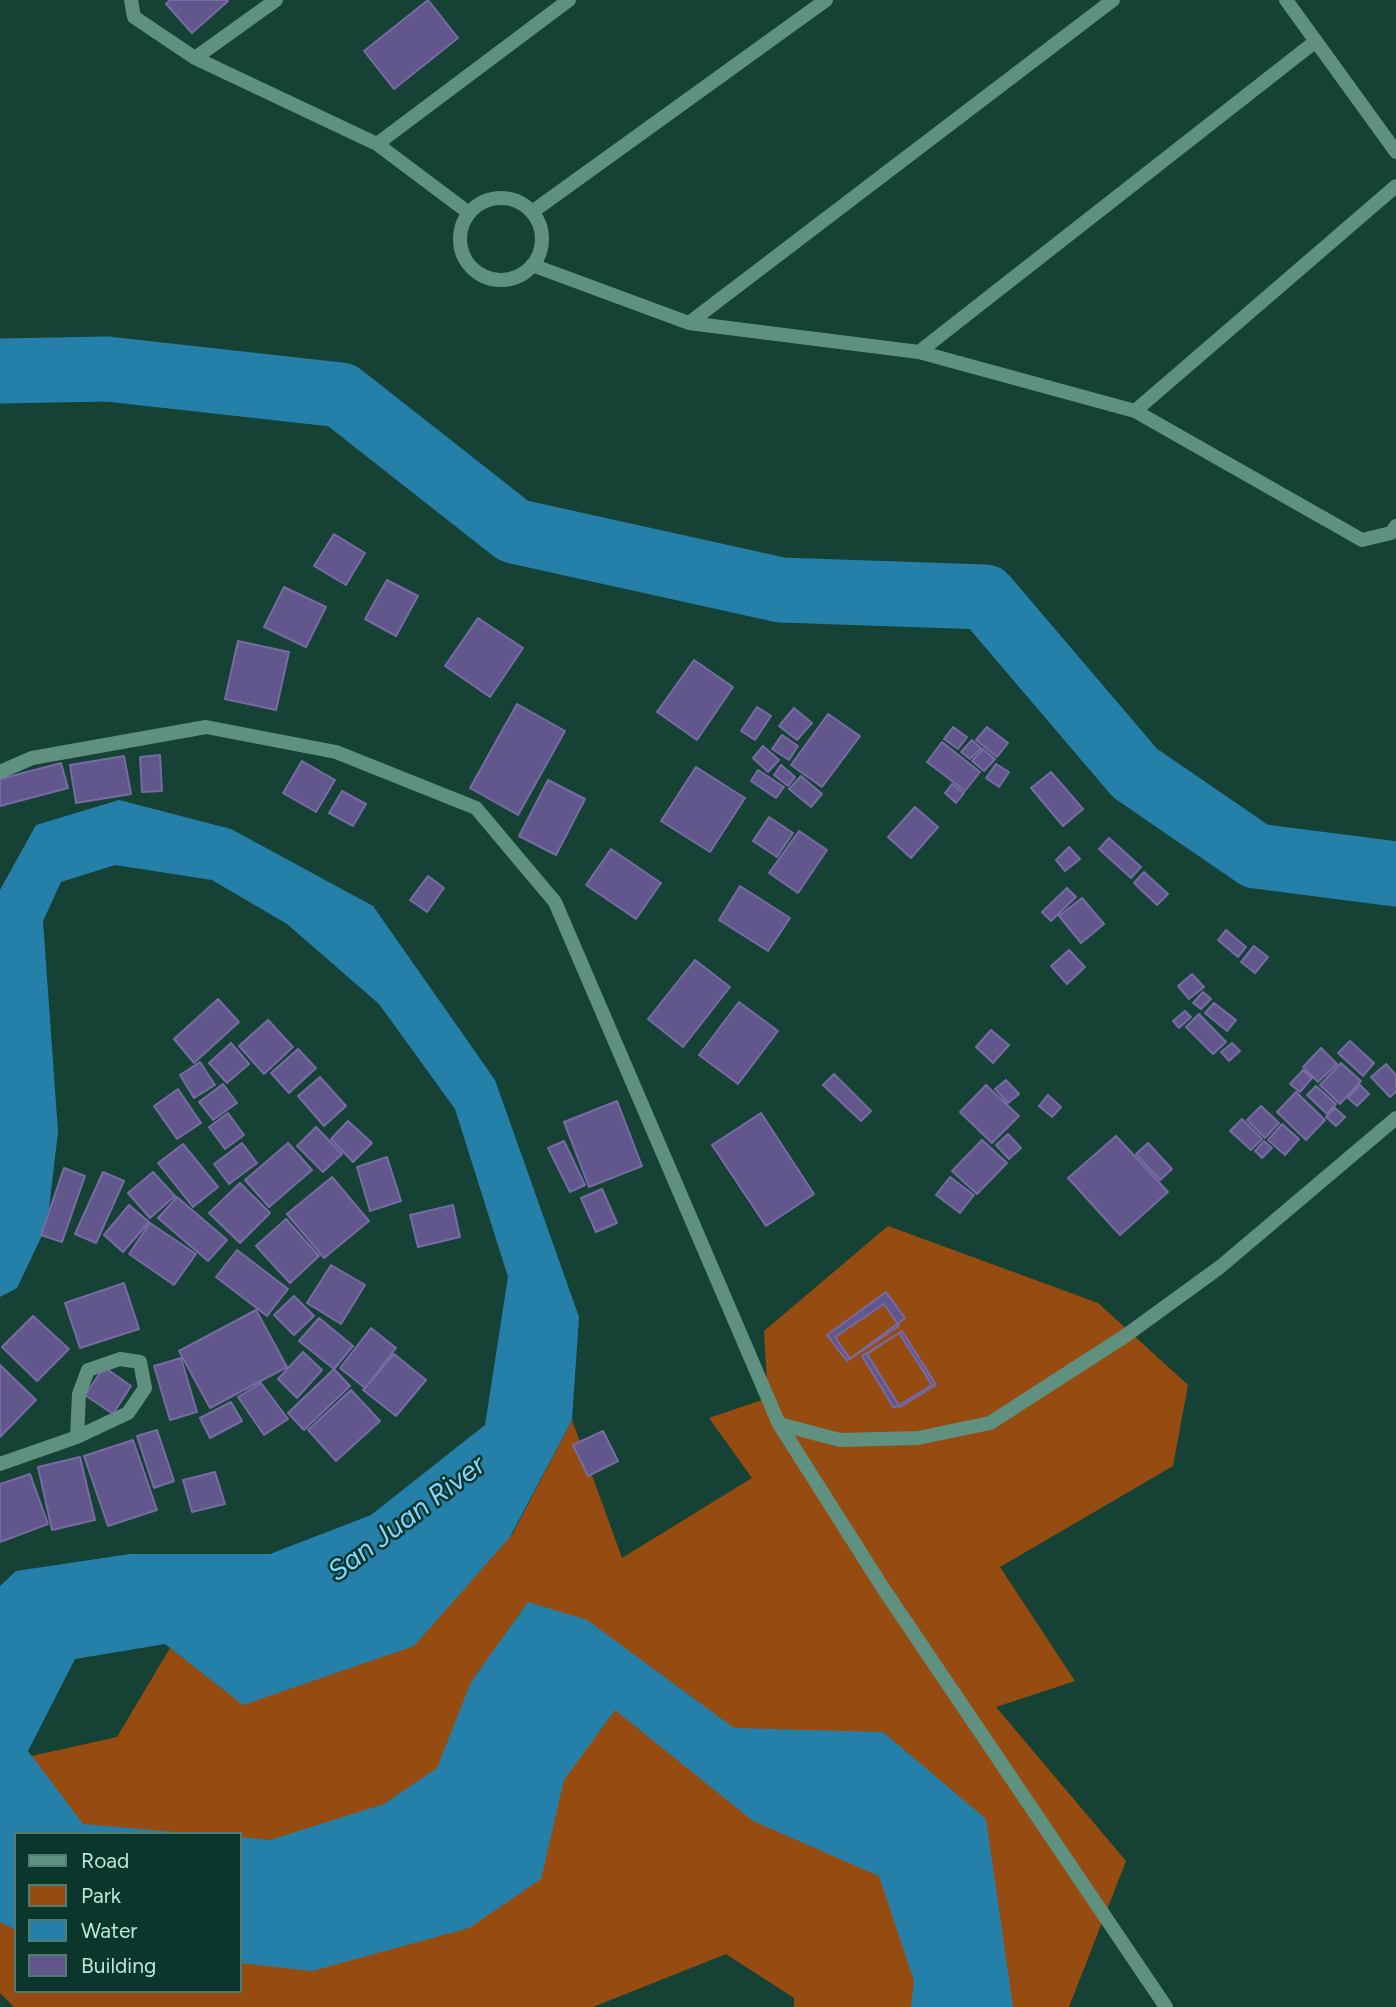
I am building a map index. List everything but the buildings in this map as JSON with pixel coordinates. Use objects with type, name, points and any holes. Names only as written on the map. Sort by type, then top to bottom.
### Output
[{"type":"street","points":[[131,0],[134,17],[195,58],[376,144],[469,213]]},
{"type":"street","points":[[195,58],[276,0]]},
{"type":"street","points":[[376,144],[569,0]]},
{"type":"street","points":[[532,212],[826,0]]},
{"type":"street","points":[[689,323],[1113,0]]},
{"type":"street","points":[[1286,0],[1396,152]]},
{"type":"street","points":[[919,352],[1316,41]]},
{"type":"street","points":[[1135,411],[1396,186]]},
{"type":"street","points":[[493,198],[508,198],[521,203],[532,212],[539,224],[542,238],[540,252],[532,265],[521,274],[508,279],[494,279],[475,270],[462,253],[460,239],[462,225],[469,213],[479,203],[493,198]]},
{"type":"street","points":[[532,265],[689,323],[919,352],[1135,411],[1362,540],[1391,533],[1396,526]]},
{"type":"street","points":[[0,772],[32,758],[206,727],[336,752],[476,808],[555,902],[779,1424],[883,1588],[1166,2007]]},
{"type":"street","points":[[779,1424],[840,1440],[918,1438],[990,1423],[1125,1336],[1220,1267],[1396,1118]]},
{"type":"street","points":[[0,1464],[77,1437],[128,1413],[145,1388],[140,1362],[120,1359],[88,1370],[79,1394],[77,1437]]},
{"type":"green space","points":[[888,1226],[1098,1303],[1188,1385],[1173,1466],[1000,1567],[1075,1681],[996,1707],[1126,1861],[1069,2007],[794,2007],[794,1998],[726,1954],[593,2007],[14,2007],[0,1993],[0,1763],[117,1737],[170,1648],[244,1705],[512,1535],[572,1420],[622,1558],[752,1478],[709,1418],[768,1398],[764,1331]]},
{"type":"water","name":"San Juan River","points":[[119,800],[231,829],[373,906],[495,1080],[579,1317],[572,1420],[510,1537],[414,1646],[243,1705],[165,1644],[75,1659],[28,1751],[83,1824],[174,1832],[14,1832],[14,1929],[0,1922],[0,1586],[16,1571],[130,1554],[270,1554],[371,1515],[485,1425],[508,1277],[455,1109],[379,1004],[287,924],[212,880],[115,865],[61,882],[43,921],[58,1132],[47,1225],[17,1288],[0,1297],[0,890],[36,825]]},
{"type":"water","points":[[528,1602],[587,1620],[734,1728],[883,1732],[986,1819],[1013,2007],[911,2007],[914,1981],[879,1876],[753,1821],[615,1710],[564,1780],[541,1879],[469,1928],[312,1971],[242,1963],[242,1837],[270,1840],[384,1804],[437,1768],[471,1682]]},
{"type":"waterway","points":[[0,371],[107,369],[341,395],[514,531],[781,590],[985,597],[1135,773],[1256,856],[1396,874]]}]
